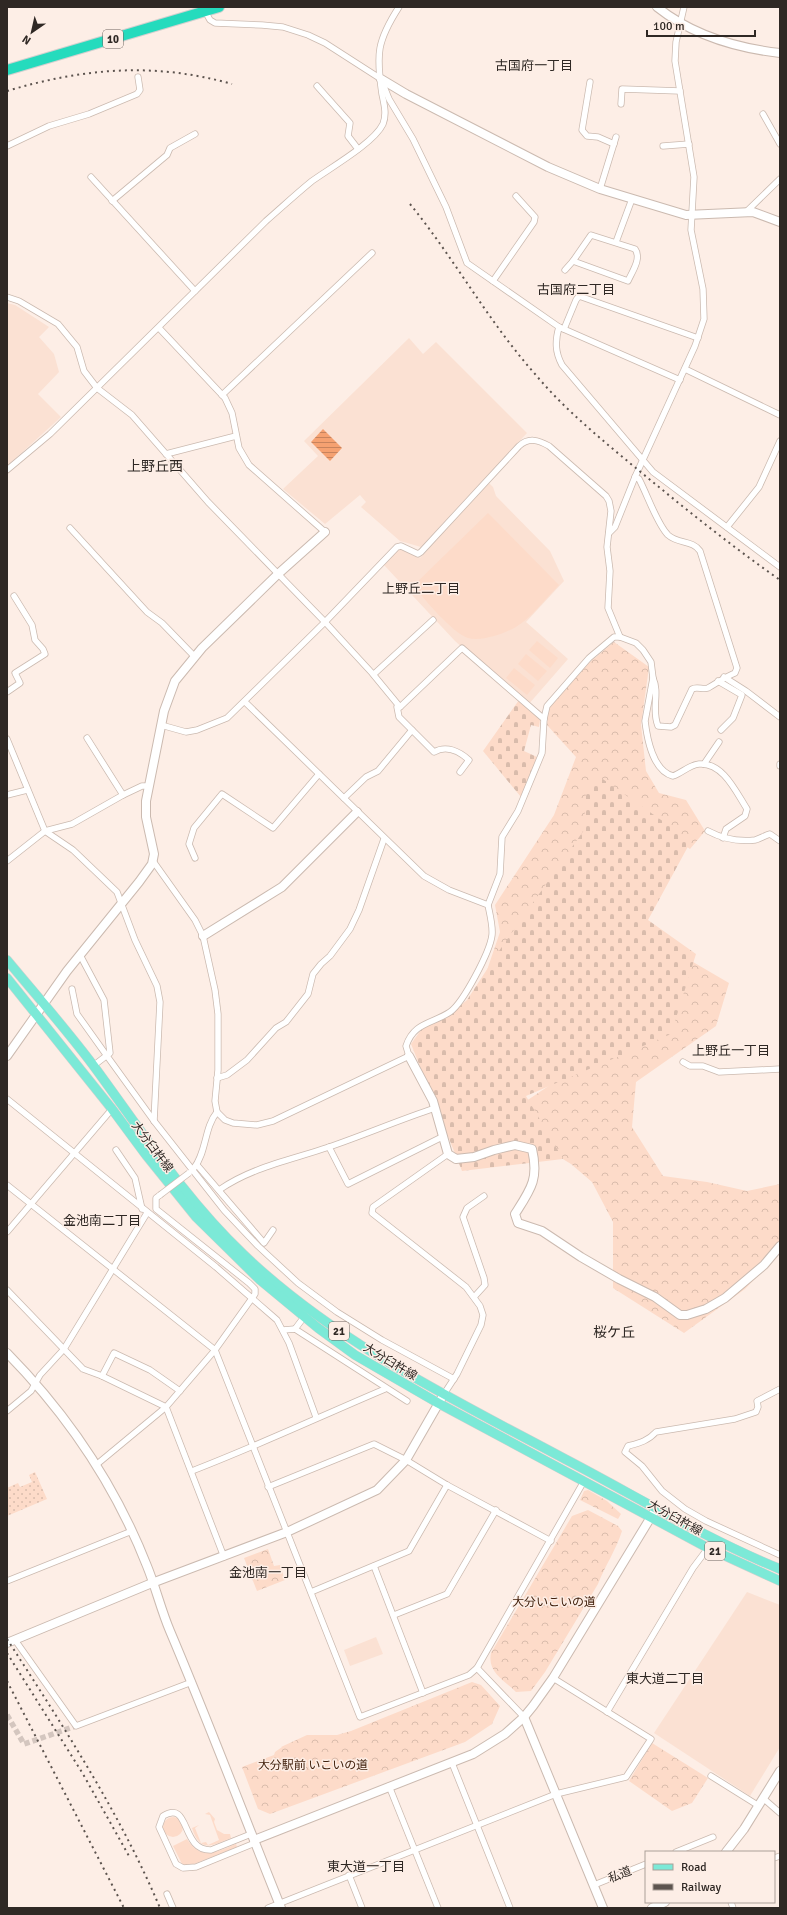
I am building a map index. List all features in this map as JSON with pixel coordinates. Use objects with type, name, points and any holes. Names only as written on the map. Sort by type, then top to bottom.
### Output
[{"type":"highway","name":"10","points":[[7,70],[219,7]]},
{"type":"main road","name":"大分臼杵線","points":[[7,960],[93,1066],[173,1176],[198,1207],[243,1254],[284,1291],[323,1320],[375,1354],[444,1394],[727,1545],[780,1569]]},
{"type":"main road","name":"大分臼杵線","points":[[7,978],[38,1015],[196,1217],[260,1280],[304,1317],[355,1355],[438,1403],[708,1548],[780,1581]]},
{"type":"street","points":[[7,470],[50,434],[251,236],[303,189],[374,136],[383,124],[385,113],[379,55],[381,38],[399,7]]},
{"type":"street","points":[[657,7],[681,23],[714,38],[780,53]]},
{"type":"street","points":[[609,534],[615,527],[642,461],[680,380],[703,326],[705,313],[703,289],[692,238],[694,184],[675,55],[684,7]]},
{"type":"street","points":[[206,11],[210,20],[215,23],[282,28],[314,37],[381,78],[519,153],[565,176],[600,189],[692,216],[753,212],[780,222]]},
{"type":"street","points":[[7,146],[49,126],[89,114],[137,94],[140,90],[138,77]]},
{"type":"street","points":[[381,78],[389,99],[413,140],[446,207],[464,259],[471,266],[562,328],[680,380]]},
{"type":"street","points":[[590,82],[582,130],[587,136],[598,137],[614,144]]},
{"type":"street","points":[[317,86],[350,124],[348,136],[358,149]]},
{"type":"street","points":[[621,104],[622,89],[680,91]]},
{"type":"street","points":[[762,114],[780,144]]},
{"type":"street","points":[[112,201],[167,155],[170,148],[195,134]]},
{"type":"street","points":[[600,189],[616,137]]},
{"type":"street","points":[[663,146],[689,144]]},
{"type":"street","points":[[90,177],[195,291]]},
{"type":"street","points":[[746,212],[780,179]]},
{"type":"street","points":[[493,280],[534,222],[535,217],[516,196]]},
{"type":"street","points":[[616,242],[632,199]]},
{"type":"street","points":[[565,270],[574,261],[590,235],[635,249],[639,255],[628,281],[574,261]]},
{"type":"street","points":[[222,395],[372,253]]},
{"type":"street","points":[[698,338],[579,296],[556,339],[557,355],[562,365],[642,461],[665,483],[780,567]]},
{"type":"street","points":[[7,297],[19,301],[58,324],[77,347],[84,371],[97,388],[132,415],[208,502],[374,674],[400,707]]},
{"type":"street","points":[[7,1056],[80,955],[147,871],[153,861],[153,849],[146,810],[149,786],[166,704],[172,687],[179,675],[194,656],[278,574],[325,532],[248,465],[241,454],[232,413],[222,395],[159,328]]},
{"type":"street","points":[[684,369],[780,415]]},
{"type":"street","points":[[166,454],[236,436]]},
{"type":"street","points":[[161,725],[186,732],[197,730],[227,718],[325,622],[399,546],[416,554],[421,552],[519,446],[527,440],[541,441],[549,446],[606,496],[611,508],[607,547],[610,571],[608,608],[620,636],[636,644],[643,650],[651,662],[656,687],[654,709],[658,726],[669,727],[675,725],[692,689],[697,687],[707,688],[724,677],[735,673],[737,668],[700,551],[695,545],[680,542],[667,534],[639,480],[635,477]]},
{"type":"street","points":[[727,527],[759,487],[780,442]]},
{"type":"street","points":[[70,528],[147,612],[162,623],[194,656]]},
{"type":"street","points":[[7,692],[20,683],[15,673],[45,654],[43,649],[35,640],[32,625],[14,596]]},
{"type":"street","points":[[374,674],[433,620]]},
{"type":"street","points":[[620,636],[609,640],[590,658],[549,703],[544,719],[542,753],[518,811],[502,837],[500,848],[500,874],[488,905],[492,931],[485,957],[459,1003],[454,1009],[447,1014],[422,1024],[414,1032],[406,1046],[409,1056],[435,1108],[448,1154],[456,1160],[474,1157],[515,1145],[532,1149],[536,1167],[530,1190],[515,1214],[518,1223],[542,1231],[581,1257],[619,1279],[655,1297],[680,1315],[687,1315],[706,1309],[725,1298],[764,1265],[780,1246]]},
{"type":"street","points":[[460,772],[469,760],[460,752],[440,749],[434,752],[399,717],[397,707],[400,707],[462,648],[544,719]]},
{"type":"street","points":[[724,677],[746,691],[780,717]]},
{"type":"street","points":[[653,678],[646,721],[648,744],[657,761],[667,773],[673,776],[694,765],[704,764],[711,766],[727,778],[747,810],[745,816],[726,829],[723,838]]},
{"type":"street","points":[[718,681],[742,695],[733,718],[721,730]]},
{"type":"street","points":[[245,702],[384,839],[432,881],[488,905]]},
{"type":"street","points":[[344,798],[366,777],[378,771],[412,730]]},
{"type":"street","points":[[87,738],[122,795]]},
{"type":"street","points":[[7,739],[45,831],[72,850],[104,878],[117,892],[135,940],[159,993],[154,1121]]},
{"type":"street","points":[[704,764],[719,742]]},
{"type":"street","points":[[195,858],[189,844],[194,828],[222,794],[273,828],[319,774]]},
{"type":"street","points":[[7,861],[45,831],[77,822],[122,795],[142,786],[149,786]]},
{"type":"street","points":[[7,795],[27,790]]},
{"type":"street","points":[[203,936],[282,887],[358,812]]},
{"type":"street","points":[[708,831],[723,838],[739,840],[755,840],[770,834],[780,841]]},
{"type":"street","points":[[217,1078],[227,1075],[247,1060],[276,1028],[286,1022],[308,994],[313,974],[330,956],[350,929],[359,910],[384,839]]},
{"type":"street","points":[[153,861],[195,920],[203,936],[215,990],[217,1009],[217,1078],[215,1101],[217,1112],[225,1120],[233,1123],[252,1125],[268,1123],[409,1056]]},
{"type":"street","points":[[80,955],[104,1000],[110,1053],[93,1066]]},
{"type":"street","points":[[72,989],[77,1014],[154,1121],[224,1210],[258,1246],[298,1283],[350,1320],[454,1379]]},
{"type":"street","points":[[683,1062],[690,1066],[703,1066],[719,1072],[780,1069]]},
{"type":"street","points":[[7,1099],[216,1267],[252,1300],[277,1320],[283,1330],[316,1417]]},
{"type":"street","points":[[219,1190],[234,1180],[266,1166],[329,1147],[435,1108]]},
{"type":"street","points":[[7,1232],[30,1203],[112,1109]]},
{"type":"street","points":[[96,1465],[166,1408],[215,1350],[252,1300],[255,1289],[249,1283],[156,1209],[156,1198],[193,1169],[204,1149],[211,1121],[217,1112]]},
{"type":"street","points":[[329,1147],[348,1184],[442,1137]]},
{"type":"street","points":[[116,1150],[135,1178],[142,1209]]},
{"type":"street","points":[[7,1643],[152,1583],[287,1532],[377,1490],[406,1460],[438,1403],[454,1379],[482,1325],[483,1315],[475,1296],[372,1213],[373,1207],[448,1154]]},
{"type":"street","points":[[193,1169],[219,1190],[264,1243],[273,1230]]},
{"type":"street","points":[[7,1185],[215,1350],[360,1717],[469,1675],[477,1668],[584,1481]]},
{"type":"street","points":[[475,1296],[485,1285],[484,1278],[463,1217],[467,1208],[484,1196]]},
{"type":"street","points":[[7,1411],[31,1391],[40,1375],[64,1349],[147,1213]]},
{"type":"street","points":[[7,1290],[83,1369],[102,1376],[166,1408],[192,1471],[224,1557]]},
{"type":"street","points":[[295,1329],[304,1317]]},
{"type":"street","points":[[283,1330],[295,1329],[407,1401]]},
{"type":"street","points":[[7,1353],[36,1382],[61,1414],[96,1465],[132,1531],[148,1567],[152,1583],[280,1906]]},
{"type":"street","points":[[102,1376],[114,1353],[150,1370],[180,1391]]},
{"type":"street","points":[[192,1471],[253,1448],[316,1417],[385,1388]]},
{"type":"street","points":[[780,1389],[757,1401],[758,1407],[756,1412],[735,1420],[656,1432],[652,1437],[640,1443],[628,1446],[624,1452],[642,1466],[662,1491],[685,1509],[706,1521],[780,1555]]},
{"type":"street","points":[[268,1487],[374,1444],[551,1540]]},
{"type":"street","points":[[311,1592],[409,1551],[448,1485]]},
{"type":"street","points":[[253,1839],[206,1850],[194,1844],[184,1820],[178,1814],[170,1813],[163,1816],[159,1827],[176,1864],[183,1868],[196,1867],[253,1839],[389,1786],[452,1764],[489,1745],[524,1717],[553,1678],[656,1508]]},
{"type":"street","points":[[394,1615],[447,1594],[496,1510]]},
{"type":"street","points":[[7,1581],[132,1531]]},
{"type":"street","points":[[607,1712],[693,1568],[708,1548]]},
{"type":"street","points":[[374,1566],[423,1693]]},
{"type":"street","points":[[15,1640],[76,1726],[192,1682]]},
{"type":"street","points":[[477,1668],[524,1717],[603,1908]]},
{"type":"street","points":[[268,1908],[280,1906],[349,1875],[556,1794],[626,1777],[651,1739],[553,1678]]},
{"type":"street","points":[[452,1764],[510,1908]]},
{"type":"street","points":[[727,1851],[744,1829],[780,1771]]},
{"type":"street","points":[[711,1776],[780,1813]]},
{"type":"street","points":[[389,1786],[438,1908]]},
{"type":"street","points":[[678,1851],[713,1837]]},
{"type":"street","name":"私道","points":[[594,1885],[645,1864]]},
{"type":"street","points":[[349,1875],[362,1908]]},
{"type":"street","points":[[167,1894],[173,1908]]},
{"type":"street","points":[[652,1908],[663,1903]]},
{"type":"shaded area","points":[[7,303],[15,305],[49,327],[39,337],[54,354],[59,372],[38,394],[61,417],[7,466]]},
{"type":"shaded area","points":[[409,338],[423,354],[436,342],[527,433],[421,547],[400,541],[361,507],[366,502],[360,495],[325,524],[283,489],[318,456],[304,441]]},
{"type":"shaded area","points":[[323,429],[342,448],[330,461],[311,442]]},
{"type":"shaded area","points":[[489,483],[493,487],[496,496],[550,551],[564,581],[526,622],[568,659],[528,705],[455,641],[384,565],[398,550],[403,550],[420,558]]},
{"type":"shaded area","points":[[747,1592],[780,1605],[780,1747],[750,1796],[654,1733]]},
{"type":"shaded area","points":[[376,1637],[383,1654],[350,1666],[344,1650]]},
{"type":"green space","points":[[488,513],[559,585],[532,614],[518,626],[505,633],[482,639],[474,639],[462,635],[447,623],[414,585]]},
{"type":"green space","points":[[537,641],[558,658],[550,668],[529,650]]},
{"type":"green space","points":[[614,642],[649,667],[641,725],[646,771],[659,793],[686,800],[705,831],[690,849],[621,802],[530,956],[681,955],[729,983],[716,1026],[636,1082],[632,1127],[663,1176],[707,1182],[747,1191],[780,1184],[780,1253],[745,1289],[684,1333],[613,1288],[613,1222],[592,1182],[571,1164],[498,1120],[550,1085],[486,973],[500,932],[495,905],[554,815],[576,757],[547,725],[549,707],[590,662]]},
{"type":"green space","points":[[526,654],[547,671],[538,681],[518,664]]},
{"type":"green space","points":[[514,668],[535,685],[527,695],[506,678]]},
{"type":"green space","points":[[519,700],[540,720],[539,727],[531,725],[524,751],[537,757],[521,797],[483,751]]},
{"type":"green space","points":[[597,775],[691,841],[648,920],[696,954],[671,1034],[526,1096],[563,1159],[462,1171],[411,1044],[423,1027],[446,1018],[467,1000],[499,951],[584,830],[586,791]]},
{"type":"green space","points":[[35,1472],[47,1499],[7,1516],[7,1488],[18,1483],[20,1487],[32,1482],[29,1475]]},
{"type":"green space","points":[[588,1490],[607,1501],[621,1514],[618,1519],[580,1500],[584,1491]]},
{"type":"green space","name":"大分いこいの道","points":[[588,1510],[618,1526],[622,1531],[620,1538],[598,1584],[545,1672],[531,1691],[516,1692],[494,1671],[490,1660],[491,1653],[572,1516]]},
{"type":"green space","points":[[268,1549],[274,1566],[280,1565],[285,1580],[257,1591],[244,1558]]},
{"type":"green space","name":"大分駅前 いこいの道","points":[[472,1682],[481,1685],[500,1706],[492,1724],[465,1742],[270,1814],[258,1809],[242,1767],[274,1755],[275,1752],[281,1747],[307,1735],[337,1735],[351,1731]]},
{"type":"green space","points":[[652,1743],[708,1778],[692,1803],[672,1811],[629,1781]]},
{"type":"green space","points":[[209,1812],[215,1819],[214,1822],[217,1830],[224,1834],[230,1834],[231,1838],[208,1845],[219,1840],[210,1815],[205,1814]]},
{"type":"green space","points":[[173,1817],[180,1820],[183,1827],[180,1834],[173,1837],[166,1834],[163,1827],[166,1820]]},
{"type":"green space","points":[[199,1825],[195,1828],[201,1843],[195,1836],[192,1828]]},
{"type":"green space","points":[[187,1839],[192,1846],[198,1850],[209,1853],[222,1850],[236,1844],[237,1847],[189,1866],[182,1864],[173,1846]]},
{"type":"green space","points":[[206,1842],[207,1845],[203,1844],[201,1843]]},
{"type":"tunnel","points":[[7,1715],[24,1744],[76,1726]]},
{"type":"railway","points":[[7,91],[64,77],[91,73],[147,70],[203,77],[232,84]]},
{"type":"railway","points":[[410,204],[502,333],[535,374],[559,400],[597,435],[672,497],[725,540],[780,580]]},
{"type":"railway","points":[[7,1639],[90,1770],[127,1838],[160,1908]]},
{"type":"railway","points":[[7,1653],[83,1774],[129,1856]]},
{"type":"railway","points":[[7,1681],[124,1908]]},
{"type":"district","name":"古国府一丁目","points":[[534,66]]},
{"type":"district","name":"古国府二丁目","points":[[576,290]]},
{"type":"district","name":"上野丘西","points":[[155,466]]},
{"type":"district","name":"上野丘二丁目","points":[[421,589]]},
{"type":"district","name":"上野丘一丁目","points":[[731,1051]]},
{"type":"district","name":"金池南二丁目","points":[[102,1221]]},
{"type":"district","name":"桜ケ丘","points":[[614,1332]]},
{"type":"district","name":"金池南一丁目","points":[[268,1573]]},
{"type":"district","name":"東大道二丁目","points":[[665,1679]]},
{"type":"district","name":"東大道一丁目","points":[[366,1867]]}]
